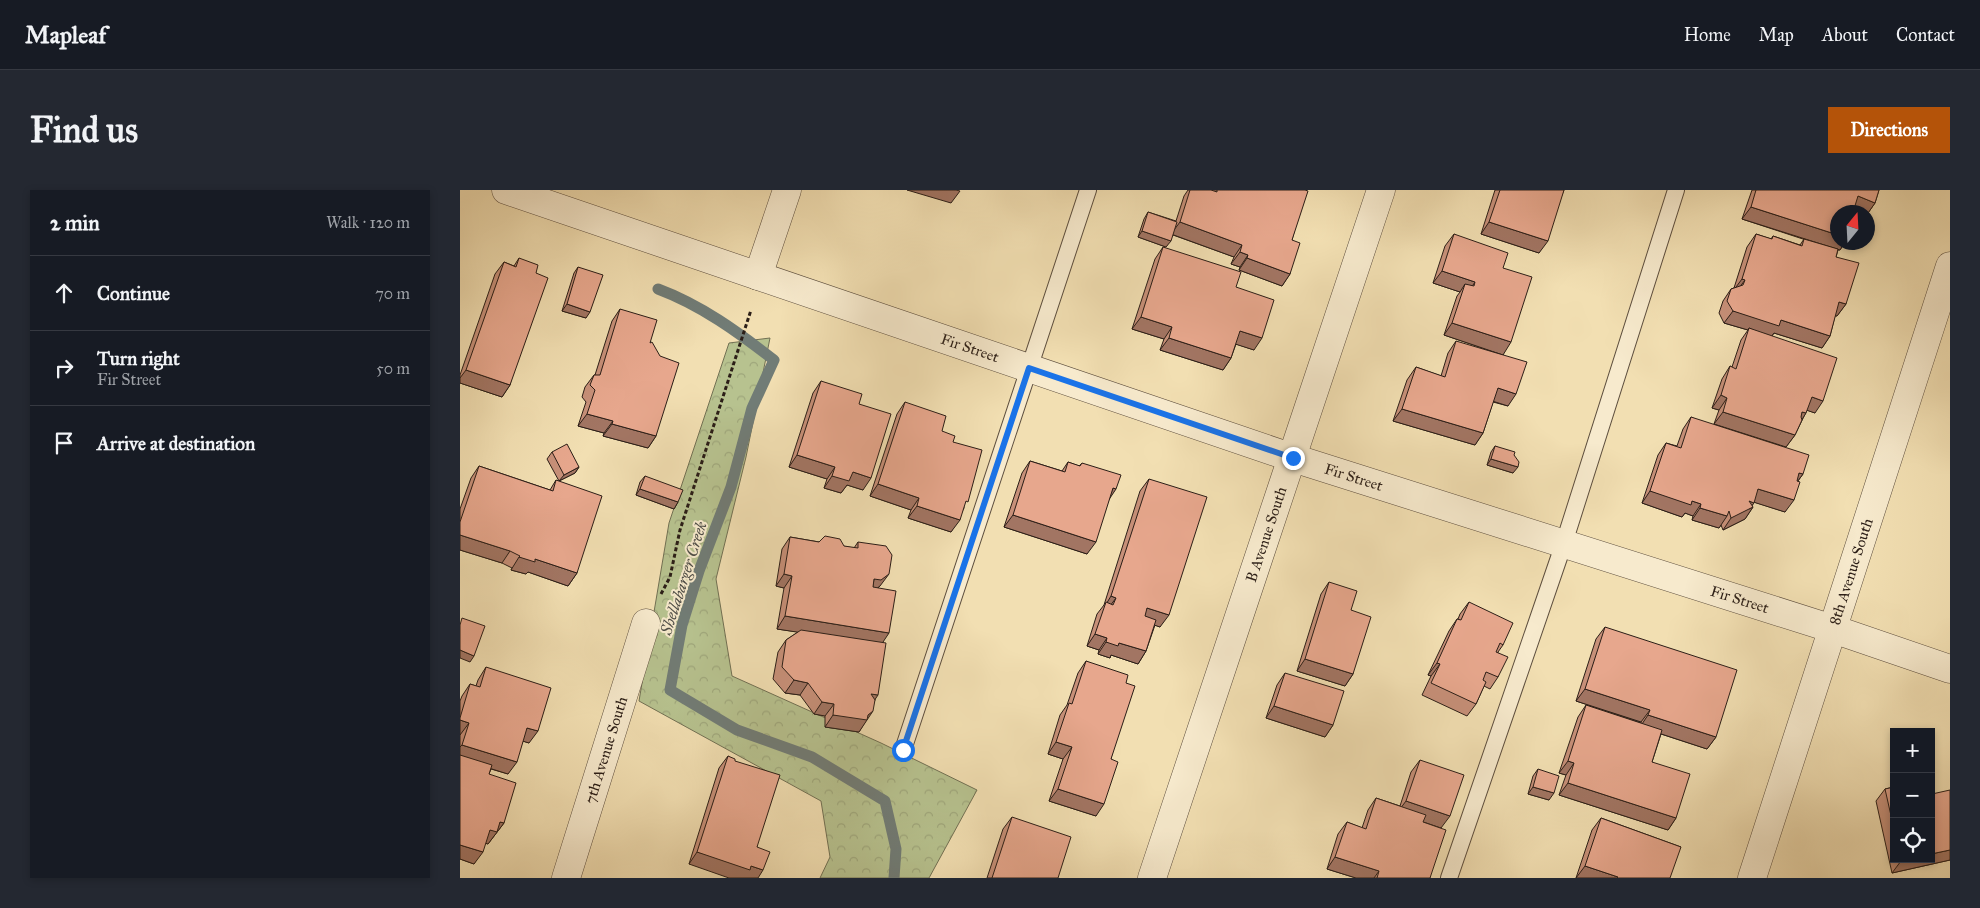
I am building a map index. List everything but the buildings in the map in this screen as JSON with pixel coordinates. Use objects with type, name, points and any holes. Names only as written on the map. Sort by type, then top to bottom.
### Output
[{"type":"street","name":"Fir Street","points":[[506,190],[1293,458],[1833,629],[1950,669]]},
{"type":"street","points":[[758,276],[787,190]]},
{"type":"street","name":"B Avenue South","points":[[1152,878],[1381,190]]},
{"type":"street","name":"8th Avenue South","points":[[1752,878],[1950,266]]},
{"type":"street","name":"7th Avenue South","points":[[566,878],[646,623]]},
{"type":"lane","points":[[903,750],[1088,190]]},
{"type":"lane","points":[[1448,878],[1564,543],[1676,190]]},
{"type":"path","points":[[646,623],[670,577],[680,530],[751,312]]},
{"type":"green space","points":[[770,338],[746,457],[716,579],[732,676],[881,743],[977,790],[929,878],[820,878],[830,857],[821,801],[639,701],[669,523],[729,343]]},
{"type":"waterway","name":"Shellabarger Creek","points":[[658,289],[704,311],[733,329],[774,360],[752,408],[731,487],[699,571],[682,625],[670,690],[737,730],[812,757],[885,801],[896,849],[894,878]]},
{"type":"route","points":[[903,750],[1029,368],[1293,458]]}]
